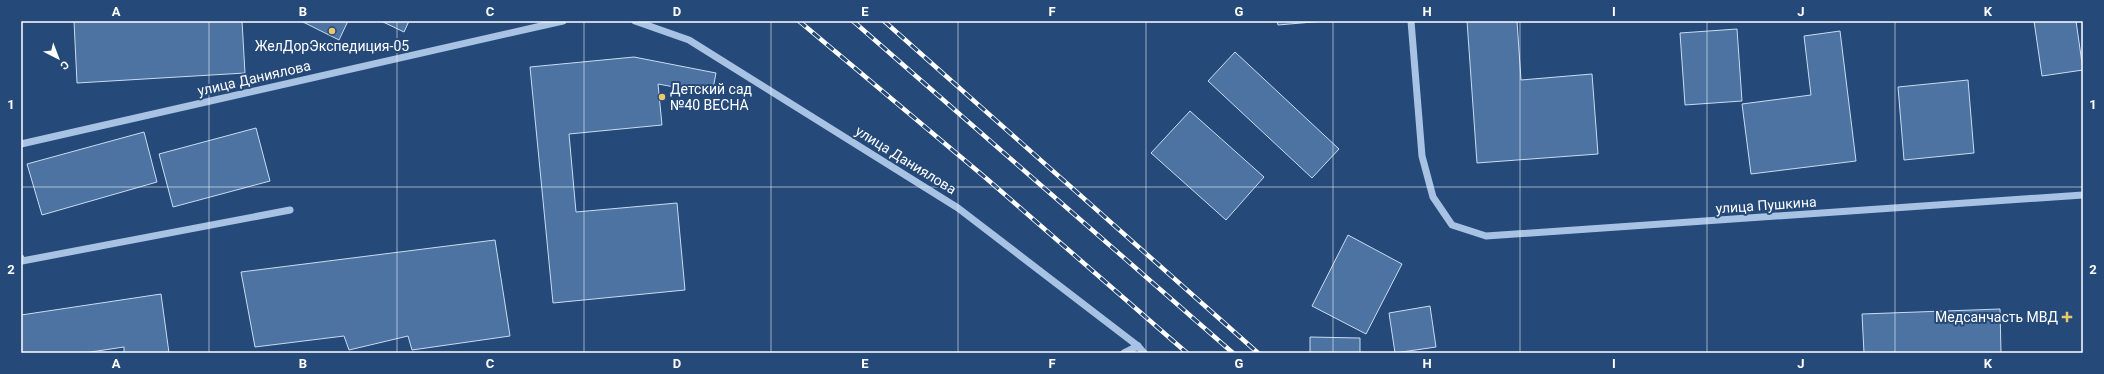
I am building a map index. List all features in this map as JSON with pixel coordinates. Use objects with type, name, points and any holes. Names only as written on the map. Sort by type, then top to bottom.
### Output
[{"type":"street","name":"улица Даниялова","points":[[21,144],[563,21]]},
{"type":"street","name":"улица Даниялова","points":[[635,21],[689,40],[958,208],[1138,346],[1144,353]]},
{"type":"street","name":"улица Пушкина","points":[[1411,21],[1422,156],[1433,197],[1452,225],[1486,236],[1520,235],[2083,195]]},
{"type":"street","points":[[21,258],[22,261],[290,210]]},
{"type":"street","points":[[1124,353],[1138,346]]},
{"type":"building","points":[[74,21],[242,21],[245,73],[77,83]]},
{"type":"building","name":"ЖелДорЭкспедиция-05","points":[[301,21],[348,21],[339,40]]},
{"type":"building","name":"ЖелДорЭкспедиция-05","points":[[381,21],[409,21],[404,32]]},
{"type":"building","points":[[1277,21],[1324,21],[1278,25]]},
{"type":"building","points":[[1467,21],[1517,21],[1521,80],[1592,74],[1598,154],[1477,163]]},
{"type":"building","points":[[2034,21],[2076,21],[2083,70],[2042,76]]},
{"type":"building","points":[[1737,29],[1742,101],[1685,105],[1680,33]]},
{"type":"building","points":[[1840,31],[1856,161],[1751,174],[1742,104],[1811,95],[1804,36]]},
{"type":"building","points":[[1235,52],[1339,149],[1312,178],[1208,81]]},
{"type":"building","points":[[634,57],[716,73],[712,94],[658,84],[662,125],[569,134],[576,212],[677,203],[685,290],[553,303],[530,67]]},
{"type":"building","points":[[1968,80],[1974,153],[1904,160],[1898,87]]},
{"type":"building","points":[[1190,111],[1264,177],[1226,220],[1151,153]]},
{"type":"building","points":[[256,128],[270,181],[173,207],[159,154]]},
{"type":"building","points":[[144,132],[157,182],[42,215],[27,164]]},
{"type":"building","points":[[1348,235],[1402,264],[1366,334],[1312,306]]},
{"type":"building","points":[[495,240],[510,336],[412,350],[408,336],[349,350],[344,336],[255,347],[241,272]]},
{"type":"building","points":[[161,294],[169,353],[124,353],[124,347],[84,353],[21,353],[21,315]]},
{"type":"building","points":[[1430,306],[1436,347],[1395,353],[1389,313]]},
{"type":"building","points":[[2000,309],[2001,353],[1864,353],[1862,314]]},
{"type":"building","points":[[1310,337],[1360,338],[1360,353],[1310,353]]},
{"type":"railway","points":[[799,21],[987,179],[1187,353]]},
{"type":"railway","points":[[853,21],[1233,353]]},
{"type":"railway","points":[[884,21],[1258,353]]},
{"type":"place","name":"ЖелДорЭкспедиция-05","points":[[332,31]]},
{"type":"place","name":"Детский сад №40 ВЕСНА","points":[[662,97]]},
{"type":"place","name":"Медсанчасть МВД","points":[[2067,317]]}]
